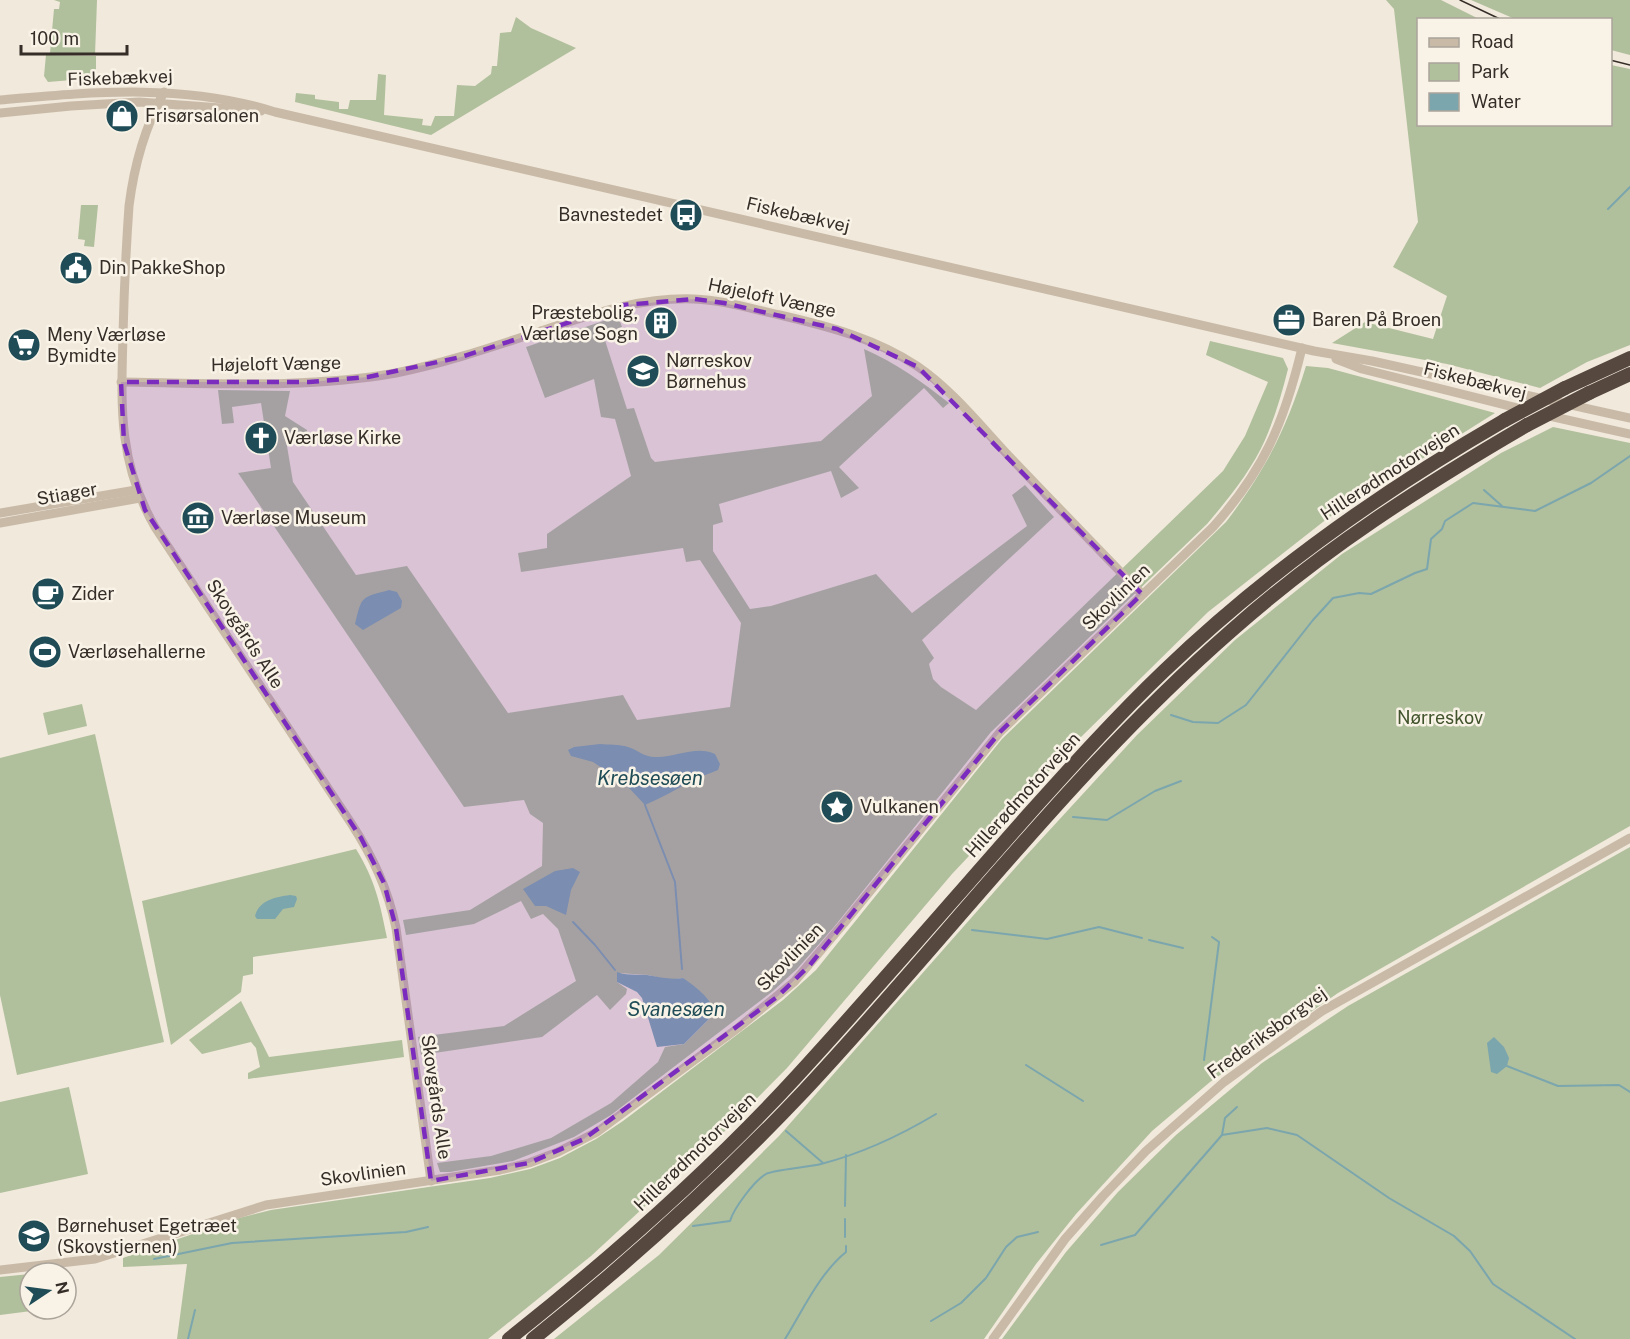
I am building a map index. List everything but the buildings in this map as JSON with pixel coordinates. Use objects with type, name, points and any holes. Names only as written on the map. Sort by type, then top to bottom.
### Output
[{"type":"highway","name":"Hillerødmotorvejen","points":[[509,1339],[647,1224],[732,1144],[853,1015],[1082,755],[1165,670],[1275,574],[1325,536],[1437,459],[1565,388],[1630,358]]},
{"type":"highway","name":"Hillerødmotorvejen","points":[[533,1339],[657,1236],[743,1155],[813,1081],[1094,764],[1146,710],[1221,639],[1282,587],[1384,512],[1446,472],[1527,425],[1630,374]]},
{"type":"street","name":"Fiskebækvej","points":[[0,100],[124,92],[164,92],[246,103],[275,112],[1314,351],[1372,360],[1630,418]]},
{"type":"street","name":"Skovgårds Alle","points":[[164,92],[140,153],[129,206],[121,382],[124,443],[138,494],[155,527],[361,838],[379,871],[390,901],[396,928],[431,1181]]},
{"type":"street","name":"Fiskebækvej","points":[[0,113],[112,103],[158,103],[275,112]]},
{"type":"street","name":"Højeloft Vænge","points":[[121,382],[309,382],[368,377],[416,369],[461,357],[623,305],[658,300],[694,299],[724,303],[837,329],[883,347],[918,367],[939,384],[974,419],[1142,594]]},
{"type":"street","name":"Skovlinien","points":[[0,1270],[95,1259],[266,1205],[501,1170],[529,1163],[584,1139],[616,1119],[777,997],[808,966],[1000,732],[1213,527],[1240,496],[1278,431],[1289,400],[1302,348]]},
{"type":"street","name":"Fiskebækvej","points":[[1314,351],[1362,369],[1475,399],[1630,434]]},
{"type":"street","name":"Stiager","points":[[0,513],[138,494]]},
{"type":"street","name":"Stiager","points":[[0,523],[138,494]]},
{"type":"street","name":"Frederiksborgvej","points":[[993,1339],[1065,1239],[1096,1204],[1146,1151],[1224,1082],[1322,1011],[1630,838]]},
{"type":"highlighted area","points":[[695,299],[724,303],[837,329],[918,367],[1142,594],[1000,732],[809,966],[777,997],[584,1139],[529,1163],[431,1181],[396,928],[384,883],[361,838],[145,510],[124,443],[121,382],[309,382],[368,377],[461,357],[623,305]]},
{"type":"green space","points":[[54,0],[97,0],[95,55],[50,53],[54,9],[59,9],[60,2]]},
{"type":"green space","points":[[1386,0],[1441,0],[1477,18],[1417,18],[1417,126],[1612,126],[1612,65],[1630,69],[1630,345],[1587,362],[1540,388],[1447,364],[1332,343],[1365,322],[1433,339],[1447,296],[1393,267],[1418,222],[1394,9]]},
{"type":"green space","points":[[1471,0],[1630,0],[1630,55],[1612,50],[1612,18],[1513,18]]},
{"type":"green space","points":[[516,17],[531,28],[576,48],[431,135],[295,102],[296,93],[315,95],[315,99],[339,102],[339,109],[348,109],[350,100],[376,100],[378,74],[386,75],[384,115],[423,119],[422,125],[431,126],[435,116],[454,116],[457,85],[475,86],[491,74],[492,66],[497,66],[500,33],[511,32]]},
{"type":"green space","points":[[46,55],[96,56],[96,78],[48,82],[44,76]]},
{"type":"green space","points":[[81,205],[98,205],[94,247],[84,246],[85,240],[78,239]]},
{"type":"green space","points":[[618,316],[622,327],[603,334],[627,409],[634,408],[651,458],[655,462],[821,441],[872,396],[864,349],[908,373],[949,403],[943,408],[924,388],[839,467],[859,488],[841,498],[831,471],[719,504],[723,522],[713,525],[713,551],[750,609],[771,606],[876,574],[912,613],[1027,526],[1012,495],[1025,485],[1054,517],[922,640],[934,658],[929,664],[933,679],[941,687],[976,710],[1223,471],[1245,436],[1268,382],[1206,355],[1210,341],[1283,358],[1288,369],[1265,440],[1246,473],[1207,524],[991,732],[834,927],[797,969],[773,991],[611,1115],[574,1137],[513,1161],[440,1172],[437,1163],[491,1156],[551,1138],[611,1103],[658,1062],[665,1047],[684,1044],[715,1013],[683,978],[669,980],[648,975],[617,973],[617,982],[627,989],[626,994],[610,1010],[597,995],[542,1037],[421,1055],[418,1037],[504,1026],[576,981],[558,929],[543,914],[531,919],[521,901],[474,924],[406,935],[403,920],[470,910],[542,866],[543,823],[530,814],[524,800],[464,807],[238,473],[271,468],[261,403],[232,407],[234,423],[222,424],[218,390],[290,391],[285,416],[307,430],[308,436],[286,440],[293,482],[356,575],[407,566],[508,713],[623,695],[637,720],[730,707],[741,623],[700,560],[686,562],[683,548],[521,572],[518,553],[547,548],[547,534],[631,476],[615,419],[601,417],[594,379],[545,398],[526,347]]},
{"type":"green space","points":[[1306,366],[1328,368],[1495,413],[1328,518],[1208,612],[1080,738],[952,874],[787,1068],[707,1149],[591,1256],[488,1339],[177,1339],[187,1264],[123,1267],[123,1258],[239,1218],[271,1210],[490,1178],[530,1169],[560,1158],[596,1139],[623,1121],[783,1000],[816,970],[1002,739],[1226,522],[1274,448]]},
{"type":"green space","name":"Nørreskov","points":[[1553,427],[1630,443],[1630,826],[1338,993],[1210,1082],[1152,1131],[1076,1214],[1036,1264],[984,1339],[554,1339],[659,1255],[779,1136],[1024,858],[1137,735],[1235,640],[1342,554],[1501,453]]},
{"type":"green space","points":[[82,704],[87,726],[48,735],[43,713]]},
{"type":"green space","points":[[95,734],[164,1042],[17,1075],[0,995],[0,758]]},
{"type":"green space","points":[[1630,847],[1630,1339],[1002,1339],[1066,1252],[1118,1192],[1176,1135],[1262,1063],[1348,1006]]},
{"type":"green space","points":[[356,849],[376,892],[387,938],[253,957],[253,974],[243,976],[241,992],[171,1045],[142,901]]},
{"type":"green space","points":[[241,1001],[269,1057],[402,1040],[404,1057],[248,1079],[248,1073],[260,1067],[256,1048],[251,1042],[202,1054],[189,1040]]},
{"type":"green space","points":[[69,1087],[88,1174],[0,1193],[0,1102]]},
{"type":"green space","points":[[18,1275],[18,1313],[0,1315],[0,1277]]},
{"type":"water","points":[[389,590],[397,592],[402,601],[401,608],[363,630],[355,624],[364,599]]},
{"type":"water","name":"Krebsesøen","points":[[600,744],[625,746],[655,757],[693,751],[708,752],[715,754],[720,764],[718,770],[694,779],[645,805],[630,789],[605,770],[593,762],[571,756],[568,750],[574,747]]},
{"type":"water","points":[[573,868],[580,872],[571,890],[566,915],[546,906],[535,906],[523,889],[555,871]]},
{"type":"water","points":[[296,896],[297,899],[294,907],[283,909],[275,919],[257,919],[255,916],[264,903],[274,898]]},
{"type":"water","name":"Svanesøen","points":[[617,972],[683,978],[706,997],[715,1013],[684,1044],[657,1047],[642,998],[637,992],[617,982]]},
{"type":"water","points":[[1494,1037],[1504,1047],[1509,1058],[1507,1066],[1497,1074],[1491,1072],[1487,1043]]},
{"type":"waterway","points":[[1608,209],[1630,187]]},
{"type":"waterway","points":[[1171,715],[1193,722],[1218,723],[1246,705],[1333,598],[1359,593],[1371,594],[1427,569],[1431,539],[1442,529],[1445,521],[1473,503],[1535,511],[1591,483],[1630,456]]},
{"type":"waterway","points":[[1484,490],[1502,506]]},
{"type":"waterway","points":[[1073,817],[1107,820],[1155,791],[1181,781]]},
{"type":"waterway","points":[[645,805],[675,882],[682,969]]},
{"type":"waterway","points":[[573,922],[615,970]]},
{"type":"waterway","points":[[972,930],[1047,939],[1099,927],[1142,938]]},
{"type":"waterway","points":[[1204,1060],[1219,942],[1212,937]]},
{"type":"waterway","points":[[1149,940],[1183,948]]},
{"type":"waterway","points":[[1026,1065],[1083,1101]]},
{"type":"waterway","points":[[1507,1066],[1558,1086],[1619,1085],[1630,1092]]},
{"type":"waterway","points":[[1237,1107],[1225,1118],[1222,1135],[1267,1128],[1297,1135],[1389,1198],[1454,1236],[1470,1251],[1493,1284],[1575,1339]]},
{"type":"waterway","points":[[693,1226],[730,1221],[745,1195],[766,1174],[821,1164],[850,1155],[895,1136],[936,1114]]},
{"type":"waterway","points":[[786,1131],[823,1163]]},
{"type":"waterway","points":[[1101,1245],[1135,1235],[1222,1135]]},
{"type":"waterway","points":[[845,1206],[846,1155]]},
{"type":"waterway","points":[[845,1219],[845,1237]]},
{"type":"waterway","points":[[154,1259],[232,1243],[406,1232],[428,1227]]},
{"type":"waterway","points":[[931,1321],[961,1303],[986,1278],[1006,1247],[1017,1237],[1038,1232]]},
{"type":"waterway","points":[[785,1339],[820,1282],[846,1252],[846,1246]]},
{"type":"waterway","points":[[188,1339],[195,1310]]},
{"type":"tram line","points":[[1460,0],[1498,18]]},
{"type":"tram line","points":[[1612,60],[1630,65]]},
{"type":"place","name":"Frisørsalonen","points":[[122,116]]},
{"type":"place","name":"Bavnestedet","points":[[686,215]]},
{"type":"place","name":"Din PakkeShop","points":[[76,268]]},
{"type":"place","name":"Baren På Broen","points":[[1289,320]]},
{"type":"place","name":"Præstebolig, Værløse Sogn","points":[[661,323]]},
{"type":"place","name":"Meny Værløse Bymidte","points":[[24,345]]},
{"type":"place","name":"Nørreskov Børnehus","points":[[643,371]]},
{"type":"place","name":"Værløse Kirke","points":[[261,438]]},
{"type":"place","name":"Værløse Museum","points":[[198,518]]},
{"type":"place","name":"Zider","points":[[48,594]]},
{"type":"place","name":"Værløsehallerne","points":[[45,652]]},
{"type":"place","name":"Vulkanen","points":[[837,807]]},
{"type":"place","name":"Børnehuset Egetræet (Skovstjernen)","points":[[34,1236]]}]
